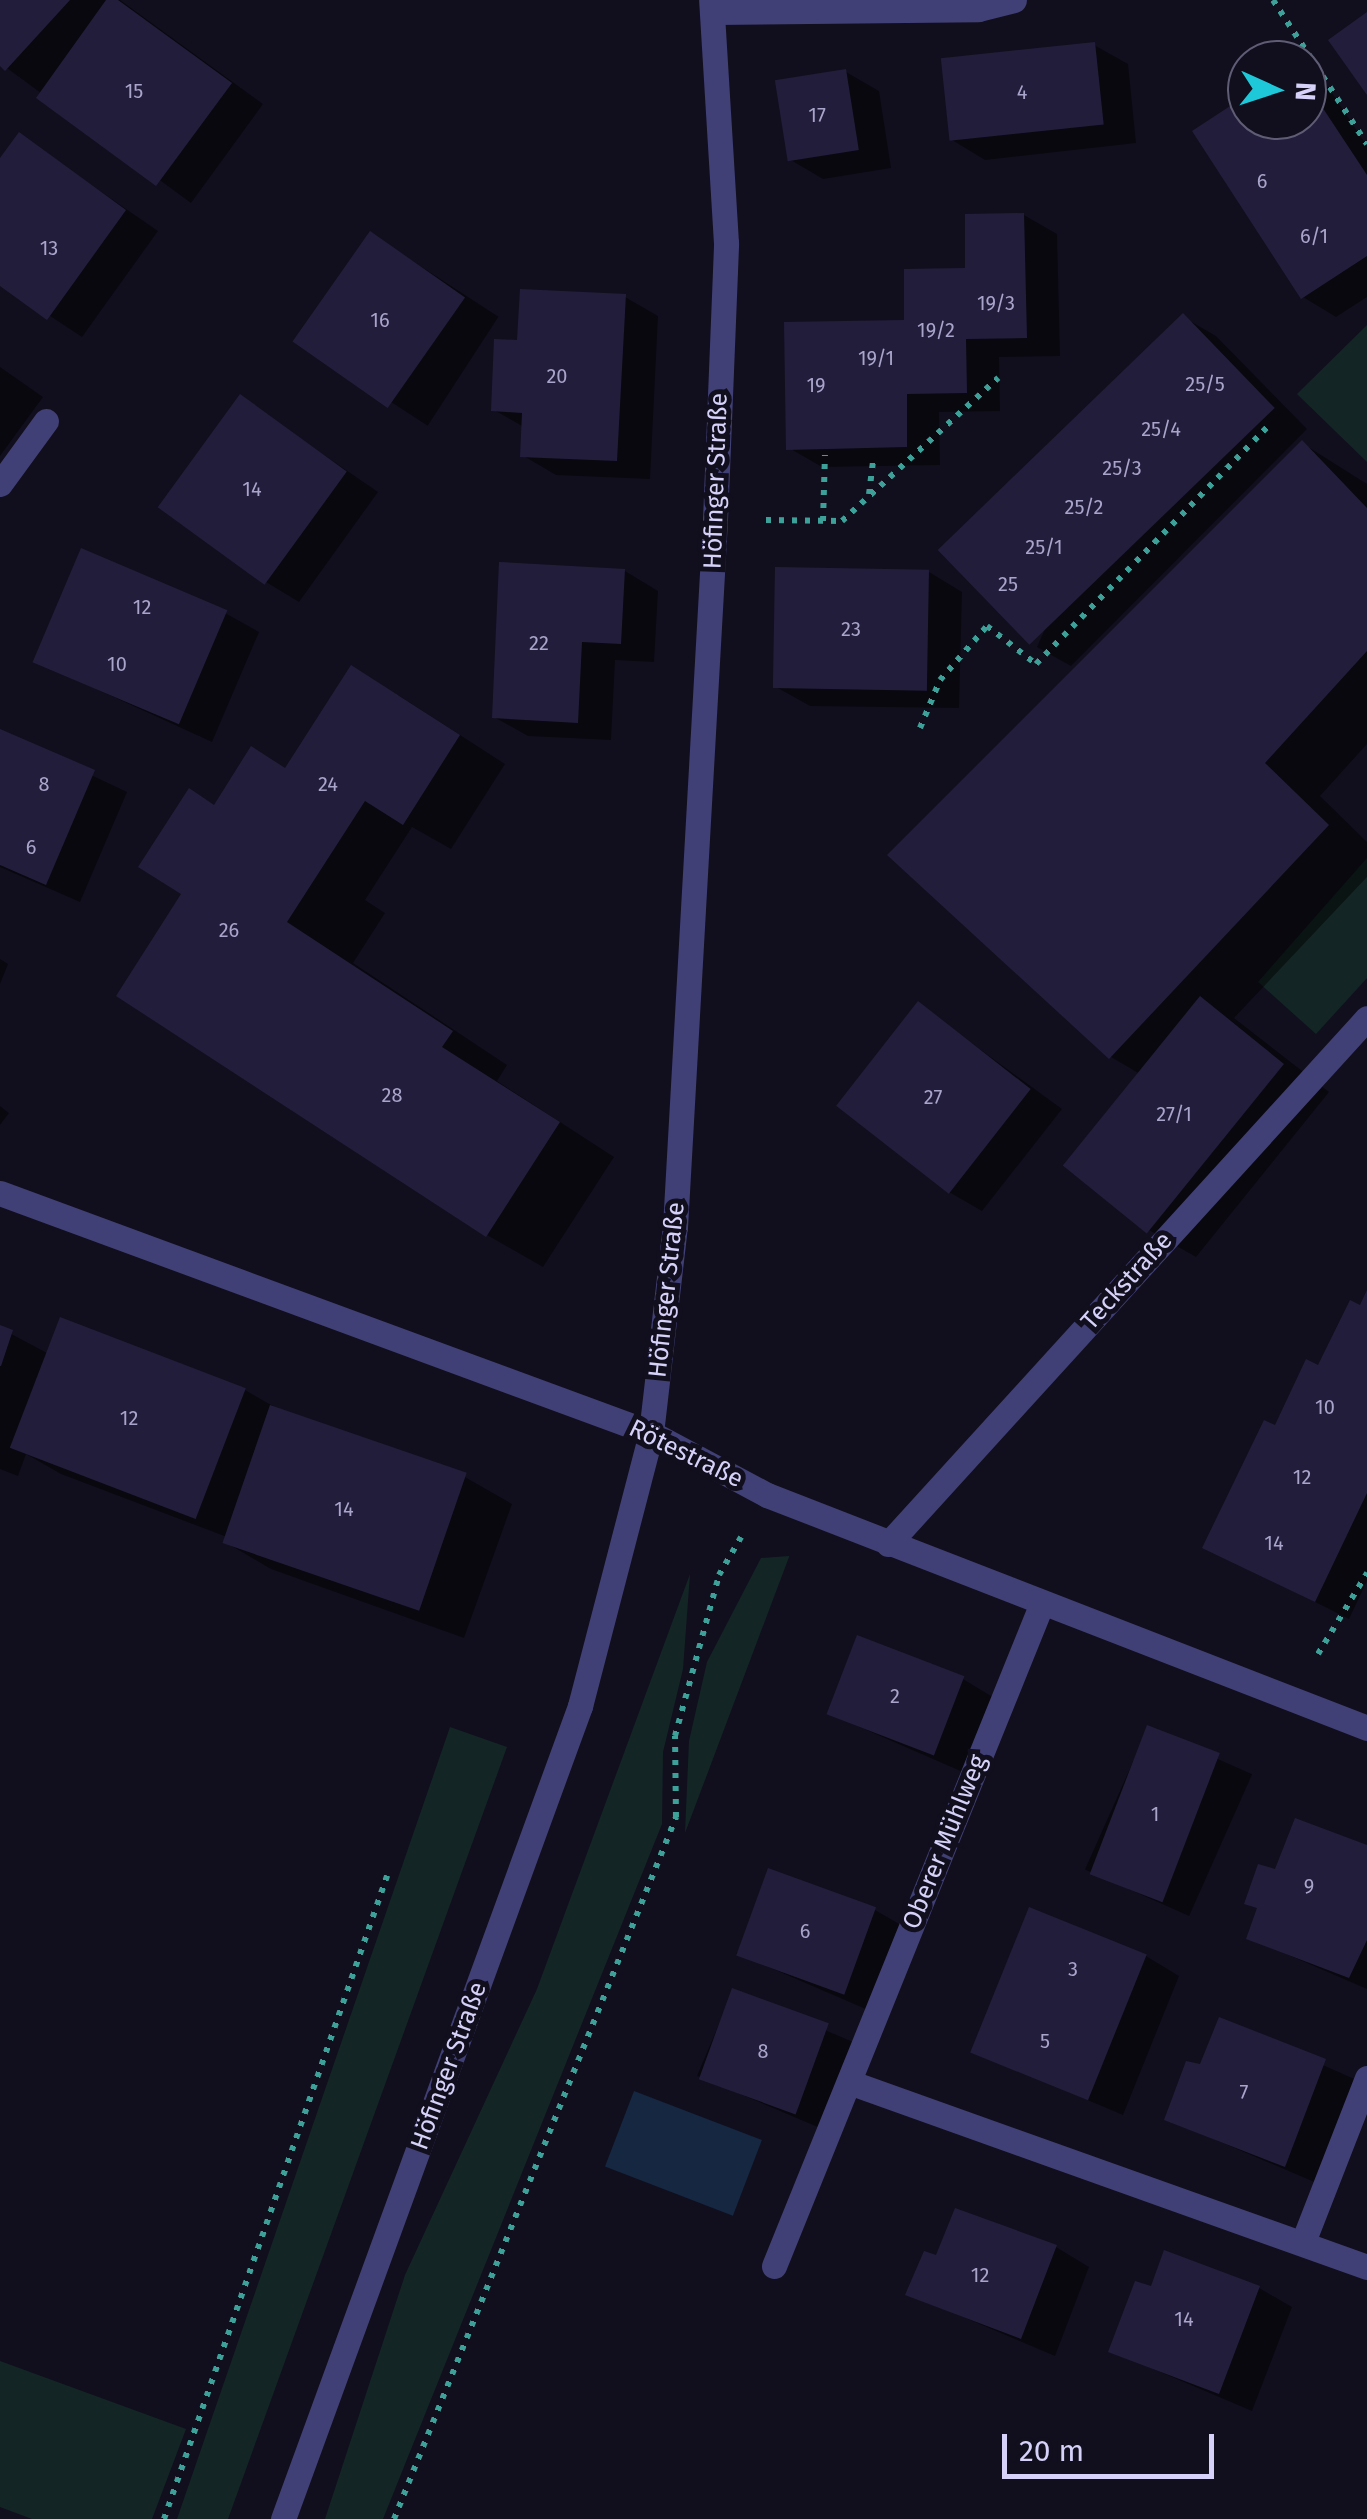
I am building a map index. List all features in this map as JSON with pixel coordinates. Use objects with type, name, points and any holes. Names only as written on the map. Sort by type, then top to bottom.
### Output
[{"type":"street","points":[[712,6],[978,9],[1014,0]]},
{"type":"street","name":"Höfinger Straße","points":[[284,2519],[580,1706],[651,1433],[678,1187],[715,520],[726,243],[712,6]]},
{"type":"street","points":[[0,484],[46,421]]},
{"type":"street","name":"Teckstraße","points":[[888,1544],[1367,1018]]},
{"type":"street","name":"Rötestraße","points":[[0,1193],[651,1433],[767,1495],[1367,1728]]},
{"type":"street","name":"Oberer Mühlweg","points":[[774,2266],[1042,1603]]},
{"type":"street","points":[[1302,2242],[1367,2078]]},
{"type":"street","points":[[849,2082],[1367,2267]]},
{"type":"path","points":[[1272,0],[1367,144]]},
{"type":"path","points":[[715,520],[842,522],[998,378]]},
{"type":"path","points":[[920,728],[940,680],[987,626],[1036,664],[1267,427]]},
{"type":"path","points":[[823,521],[825,455]]},
{"type":"path","points":[[869,497],[874,456]]},
{"type":"path","points":[[394,2519],[676,1817],[675,1736],[719,1575],[767,1495]]},
{"type":"path","points":[[1291,1697],[1367,1573]]},
{"type":"path","points":[[164,2519],[387,1876]]},
{"type":"green space","points":[[1367,325],[1367,462],[1297,394]]},
{"type":"green space","points":[[1367,858],[1367,978],[1316,1034],[1258,982]]},
{"type":"green space","points":[[789,1556],[685,1833],[689,1741],[707,1662],[761,1558]]},
{"type":"green space","points":[[690,1574],[683,1669],[663,1752],[662,1824],[383,2519],[325,2519],[405,2275],[537,1989]]},
{"type":"green space","points":[[450,1727],[507,1747],[228,2519],[177,2519]]},
{"type":"green space","points":[[0,2361],[186,2429],[152,2519],[32,2519],[0,2507]]},
{"type":"water","points":[[634,2091],[762,2140],[733,2216],[605,2167]]},
{"type":"building","points":[[0,0],[70,0],[5,71],[0,66]]},
{"type":"building","points":[[106,0],[118,0],[232,83],[156,186],[36,98]]},
{"type":"building","points":[[1367,12],[1367,95],[1328,40]]},
{"type":"building","points":[[1095,42],[1104,125],[950,141],[941,58]]},
{"type":"building","points":[[846,69],[859,150],[788,161],[775,80]]},
{"type":"building","points":[[1227,108],[1227,140],[1327,140],[1327,114],[1367,175],[1367,256],[1301,299],[1192,131]]},
{"type":"building","points":[[19,132],[126,210],[47,320],[0,286],[0,158]]},
{"type":"building","points":[[1024,213],[1027,338],[966,339],[967,393],[907,394],[907,447],[786,450],[784,322],[904,320],[904,269],[965,268],[965,214]]},
{"type":"building","points":[[370,231],[465,298],[388,408],[293,342]]},
{"type":"building","points":[[520,289],[626,294],[617,461],[520,457],[522,413],[491,411],[494,339],[517,340]]},
{"type":"building","points":[[1183,313],[1275,408],[1029,645],[938,550]]},
{"type":"building","points":[[240,394],[347,472],[265,585],[158,507]]},
{"type":"building","points":[[1302,440],[1367,508],[1367,651],[1265,763],[1329,825],[1109,1059],[887,855]]},
{"type":"building","points":[[81,548],[227,610],[179,724],[33,662]]},
{"type":"building","points":[[499,562],[625,569],[621,644],[582,642],[578,723],[492,718]]},
{"type":"building","points":[[775,567],[929,570],[927,691],[773,688]]},
{"type":"building","points":[[351,665],[460,735],[403,825],[365,801],[287,922],[453,1031],[442,1047],[560,1122],[486,1237],[116,996],[181,894],[138,867],[189,788],[214,805],[251,746],[285,768]]},
{"type":"building","points":[[0,729],[95,770],[46,885],[0,865]]},
{"type":"building","points":[[1200,996],[1284,1064],[1147,1233],[1063,1165]]},
{"type":"building","points":[[918,1001],[1031,1089],[949,1194],[836,1106]]},
{"type":"building","points":[[1367,1290],[1367,1493],[1315,1602],[1202,1548],[1264,1420],[1275,1425],[1306,1359],[1318,1365],[1350,1300],[1360,1305]]},
{"type":"building","points":[[60,1317],[246,1388],[196,1519],[10,1448]]},
{"type":"building","points":[[0,1325],[13,1330],[1,1366],[0,1366]]},
{"type":"building","points":[[270,1405],[467,1473],[419,1611],[222,1543]]},
{"type":"building","points":[[857,1635],[964,1676],[934,1756],[827,1714]]},
{"type":"building","points":[[1147,1725],[1220,1753],[1162,1902],[1090,1874]]},
{"type":"building","points":[[1295,1818],[1367,1845],[1367,1940],[1349,1978],[1246,1939],[1257,1908],[1244,1904],[1258,1864],[1275,1869]]},
{"type":"building","points":[[768,1868],[876,1907],[844,1995],[736,1955]]},
{"type":"building","points":[[1029,1907],[1147,1955],[1088,2100],[970,2053]]},
{"type":"building","points":[[732,1988],[829,2023],[796,2114],[699,2079]]},
{"type":"building","points":[[1219,2017],[1326,2059],[1285,2167],[1164,2120],[1186,2061],[1200,2064]]},
{"type":"building","points":[[955,2208],[1057,2245],[1021,2339],[905,2295],[924,2251],[936,2255]]},
{"type":"building","points":[[1164,2250],[1260,2286],[1219,2394],[1108,2352],[1135,2281],[1151,2286]]}]
